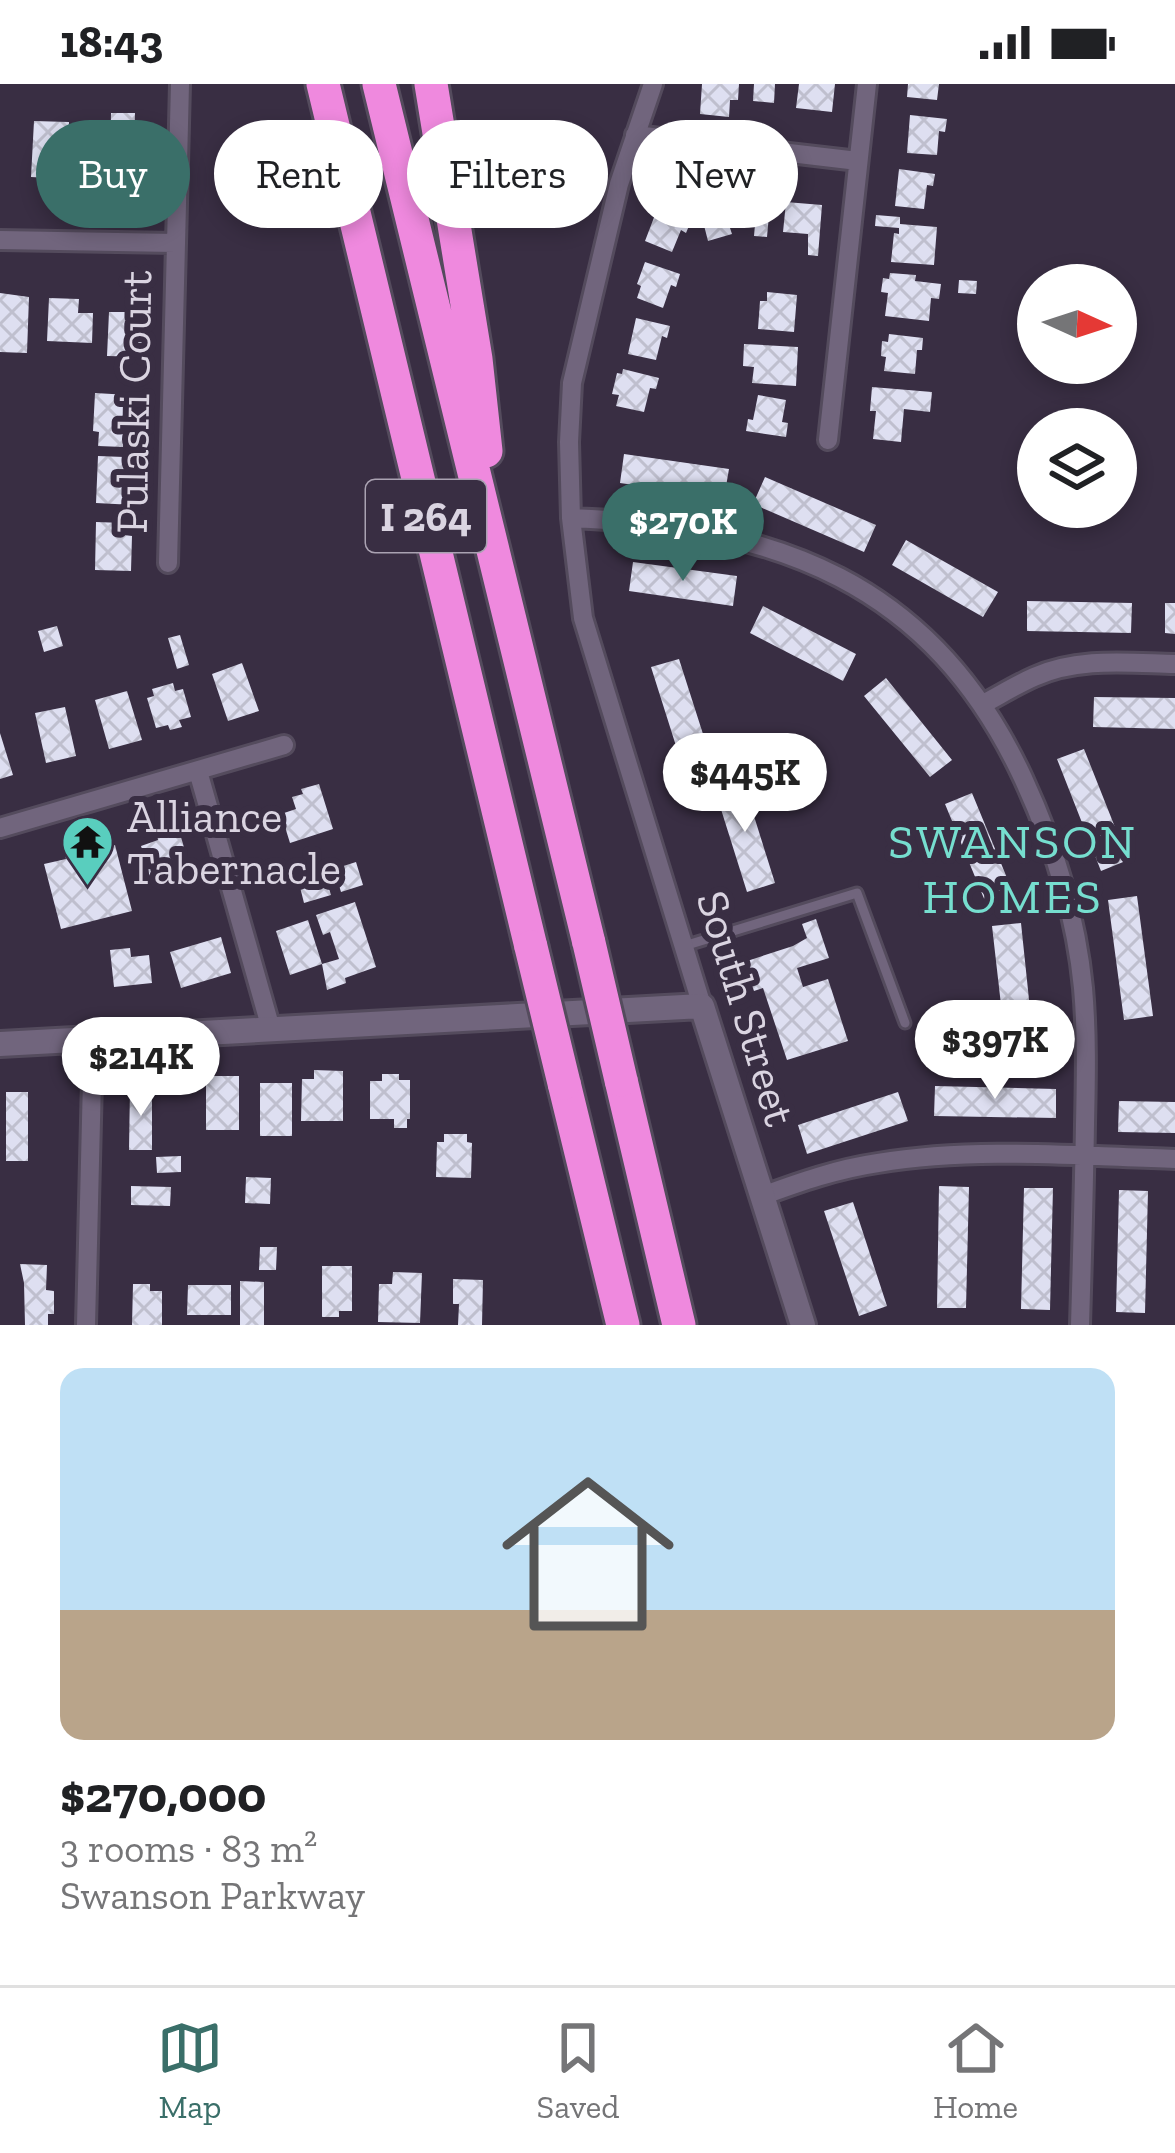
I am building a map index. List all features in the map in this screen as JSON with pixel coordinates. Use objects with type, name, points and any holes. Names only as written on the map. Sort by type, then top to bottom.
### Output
[{"type":"highway","name":"I 264","points":[[323,84],[623,1325]]},
{"type":"highway","name":"I 264","points":[[379,84],[680,1325]]},
{"type":"highway","points":[[431,84],[476,358],[500,584]]},
{"type":"street","name":"Pulaski Court","points":[[168,563],[180,84]]},
{"type":"street","name":"South Street","points":[[640,120],[652,84]]},
{"type":"street","points":[[828,440],[867,84]]},
{"type":"street","name":"South Street","points":[[632,145],[600,256],[572,383],[571,518],[583,618],[803,1325]]},
{"type":"street","points":[[798,153],[858,160]]},
{"type":"street","points":[[0,241],[175,243]]},
{"type":"street","points":[[571,518],[688,528],[764,547],[845,578],[915,627],[949,660],[1004,737],[1060,869],[1083,987],[1080,1325]]},
{"type":"street","points":[[983,704],[1037,675],[1072,665],[1175,664]]},
{"type":"street","points":[[0,828],[284,746]]},
{"type":"street","points":[[198,770],[271,1029]]},
{"type":"street","points":[[0,1044],[702,1006]]},
{"type":"street","points":[[86,1325],[93,1039]]},
{"type":"street","points":[[762,1196],[823,1174],[919,1157],[1175,1159]]},
{"type":"lane","points":[[683,946],[857,892],[905,1023]]},
{"type":"building","points":[[702,84],[739,84],[738,100],[730,100],[729,117],[700,114]]},
{"type":"building","points":[[754,84],[775,84],[774,103],[753,101]]},
{"type":"building","points":[[799,84],[835,84],[832,112],[796,108]]},
{"type":"building","points":[[908,84],[939,84],[937,100],[907,97]]},
{"type":"building","points":[[111,113],[135,113],[135,120],[111,120]]},
{"type":"building","points":[[910,115],[947,119],[945,132],[939,131],[937,155],[907,153]]},
{"type":"building","points":[[34,121],[36,121],[36,177],[31,177]]},
{"type":"building","points":[[899,169],[935,174],[933,186],[927,185],[924,209],[895,206]]},
{"type":"building","points":[[798,203],[822,205],[818,256],[808,255],[808,234],[783,232],[783,228],[798,228]]},
{"type":"building","points":[[876,215],[900,217],[900,224],[937,227],[934,265],[891,262],[894,233],[899,234],[899,228],[875,226]]},
{"type":"building","points":[[650,228],[688,228],[686,233],[681,230],[672,252],[645,241]]},
{"type":"building","points":[[705,228],[730,228],[732,234],[708,241]]},
{"type":"building","points":[[755,228],[768,228],[767,237],[754,236]]},
{"type":"building","points":[[645,262],[680,274],[663,308],[637,298]]},
{"type":"building","points":[[890,273],[941,284],[939,299],[931,298],[929,321],[885,316],[888,293],[881,292],[883,278],[889,279]]},
{"type":"building","points":[[959,280],[977,281],[976,294],[958,293]]},
{"type":"building","points":[[767,292],[797,295],[794,332],[758,329],[760,301],[767,301]]},
{"type":"building","points":[[0,293],[29,297],[27,353],[0,352]]},
{"type":"building","points":[[49,298],[79,299],[78,313],[93,313],[92,343],[47,341]]},
{"type":"building","points":[[129,304],[150,305],[148,357],[107,356],[109,312],[129,312]]},
{"type":"building","points":[[636,318],[670,326],[656,360],[628,354]]},
{"type":"building","points":[[889,334],[923,338],[915,374],[884,371],[882,341],[888,342]]},
{"type":"building","points":[[744,344],[798,347],[796,386],[752,383],[754,367],[743,366]]},
{"type":"building","points":[[623,369],[659,378],[656,389],[650,388],[644,412],[616,406],[619,395],[612,394],[617,373],[622,374]]},
{"type":"building","points":[[872,387],[932,392],[930,412],[904,409],[901,442],[873,439]]},
{"type":"building","points":[[95,393],[129,395],[123,447],[98,446],[99,432],[93,431]]},
{"type":"building","points":[[758,395],[786,400],[782,422],[788,423],[786,437],[746,431]]},
{"type":"building","points":[[624,454],[729,469],[724,498],[620,483]]},
{"type":"building","points":[[98,456],[124,457],[124,469],[135,469],[134,505],[96,503]]},
{"type":"building","points":[[765,477],[876,525],[864,552],[753,504]]},
{"type":"building","points":[[96,522],[124,523],[124,535],[132,536],[131,571],[95,570]]},
{"type":"building","points":[[906,540],[998,592],[983,617],[892,565]]},
{"type":"building","points":[[633,562],[737,576],[733,606],[629,591]]},
{"type":"building","points":[[1027,601],[1132,603],[1131,633],[1027,631]]},
{"type":"building","points":[[1165,603],[1175,603],[1175,634],[1165,633]]},
{"type":"building","points":[[763,606],[856,654],[843,681],[750,633]]},
{"type":"building","points":[[57,626],[63,646],[44,652],[38,631]]},
{"type":"building","points":[[180,635],[189,665],[177,669],[168,638]]},
{"type":"building","points":[[679,659],[711,759],[683,768],[651,667]]},
{"type":"building","points":[[242,663],[259,711],[228,721],[212,674]]},
{"type":"building","points":[[886,678],[952,760],[930,777],[864,696]]},
{"type":"building","points":[[173,683],[175,691],[183,689],[191,717],[179,720],[182,727],[156,728],[147,698],[154,696],[152,689]]},
{"type":"building","points":[[127,691],[142,740],[109,749],[95,700]]},
{"type":"building","points":[[1094,697],[1175,698],[1175,729],[1093,727]]},
{"type":"building","points":[[65,707],[76,756],[46,763],[35,713]]},
{"type":"building","points":[[0,733],[13,775],[0,779]]},
{"type":"building","points":[[1084,749],[1128,860],[1101,871],[1057,759]]},
{"type":"building","points":[[742,778],[775,883],[747,892],[714,787]]},
{"type":"building","points":[[319,784],[333,829],[290,843],[281,814],[296,809],[292,797],[303,794],[301,789]]},
{"type":"building","points":[[972,793],[1012,890],[985,901],[945,804]]},
{"type":"building","points":[[178,827],[191,871],[181,874],[179,868],[150,877],[141,846]]},
{"type":"building","name":"Alliance Tabernacle","points":[[91,844],[93,851],[115,845],[132,911],[61,929],[44,864],[66,859],[64,851]]},
{"type":"building","points":[[356,862],[363,885],[341,892],[334,869]]},
{"type":"building","points":[[326,879],[331,895],[304,903],[300,887]]},
{"type":"building","points":[[1137,896],[1153,1016],[1124,1020],[1108,900]]},
{"type":"building","points":[[355,902],[376,967],[327,990],[322,964],[339,959],[330,932],[323,935],[316,915]]},
{"type":"building","points":[[816,919],[829,958],[797,968],[803,987],[828,979],[848,1041],[787,1060],[763,988],[754,991],[744,962],[807,938],[802,924]]},
{"type":"building","points":[[308,920],[322,964],[290,975],[276,931]]},
{"type":"building","points":[[1021,923],[1032,1028],[1004,1031],[992,926]]},
{"type":"building","points":[[221,937],[231,973],[181,988],[170,952]]},
{"type":"building","points":[[130,948],[131,957],[149,955],[152,983],[114,987],[110,950]]},
{"type":"building","points":[[314,1070],[343,1071],[343,1121],[301,1121],[302,1079],[314,1079]]},
{"type":"building","points":[[382,1074],[410,1080],[407,1128],[394,1128],[394,1119],[370,1119],[370,1081],[382,1081]]},
{"type":"building","points":[[206,1076],[239,1076],[239,1130],[206,1130]]},
{"type":"building","points":[[260,1083],[292,1083],[292,1136],[260,1136]]},
{"type":"building","points":[[935,1086],[1056,1089],[1056,1118],[934,1116]]},
{"type":"building","points":[[130,1087],[152,1087],[152,1150],[129,1150]]},
{"type":"building","points":[[6,1092],[28,1092],[28,1161],[6,1161]]},
{"type":"building","points":[[898,1092],[908,1121],[807,1154],[798,1125]]},
{"type":"building","points":[[1119,1101],[1175,1102],[1175,1133],[1118,1132]]},
{"type":"building","points":[[444,1134],[467,1134],[467,1142],[472,1143],[471,1178],[436,1177],[437,1142],[444,1142]]},
{"type":"building","points":[[181,1156],[181,1172],[157,1173],[156,1157]]},
{"type":"building","points":[[246,1177],[271,1178],[270,1204],[245,1203]]},
{"type":"building","points":[[131,1186],[171,1187],[170,1206],[131,1205]]},
{"type":"building","points":[[939,1186],[969,1187],[966,1308],[937,1308]]},
{"type":"building","points":[[1024,1188],[1053,1188],[1050,1310],[1021,1309]]},
{"type":"building","points":[[1119,1190],[1148,1191],[1145,1313],[1116,1312]]},
{"type":"building","points":[[853,1202],[887,1306],[859,1316],[824,1211]]},
{"type":"building","points":[[260,1247],[277,1247],[276,1270],[259,1270]]},
{"type":"building","points":[[20,1264],[47,1265],[46,1290],[54,1291],[54,1314],[48,1314],[48,1325],[25,1325]]},
{"type":"building","points":[[322,1266],[352,1266],[352,1311],[322,1317]]},
{"type":"building","points":[[393,1272],[422,1273],[420,1323],[378,1322],[379,1284],[392,1284]]},
{"type":"building","points":[[453,1279],[483,1280],[482,1325],[458,1325]]},
{"type":"building","points":[[240,1281],[264,1282],[264,1325],[240,1325]]},
{"type":"building","points":[[133,1284],[150,1284],[150,1291],[162,1291],[162,1325],[132,1325]]},
{"type":"building","points":[[188,1285],[231,1285],[231,1315],[187,1315]]},
{"type":"place","name":"Alliance Tabernacle","points":[[88,888]]},
{"type":"district","name":"SWANSON HOMES","points":[[1013,868]]}]
